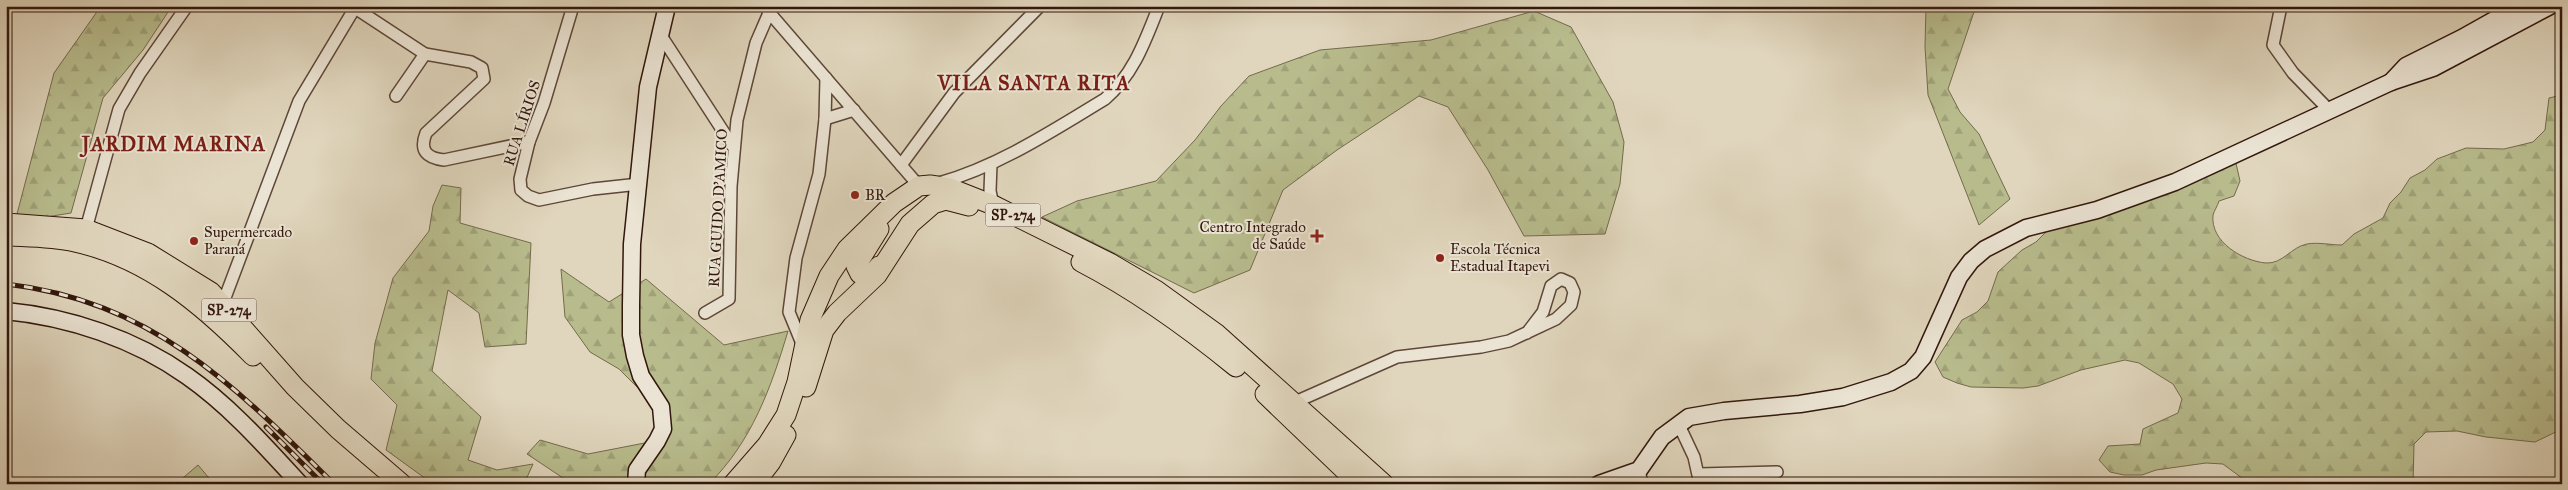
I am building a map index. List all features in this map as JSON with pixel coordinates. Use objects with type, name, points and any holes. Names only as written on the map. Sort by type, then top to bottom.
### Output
[{"type":"main road","name":"SP-274","points":[[925,186],[963,192],[993,205],[1110,263],[1156,290],[1217,334],[1384,484]]},
{"type":"main road","points":[[733,484],[767,445],[786,415],[798,382],[803,346],[810,320],[829,276],[847,249],[888,210],[925,186]]},
{"type":"main road","name":"SP-274","points":[[754,484],[771,462],[800,410],[824,330],[837,313],[877,275],[910,224],[933,204],[946,200],[972,206],[1114,280],[1191,330],[1246,376],[1359,484]]},
{"type":"main road","points":[[888,210],[879,230],[858,259],[856,266],[858,272],[865,276],[872,275],[891,250],[898,245]]},
{"type":"main road","name":"SP-274","points":[[6,222],[87,222],[148,253],[205,288],[223,302],[295,387],[338,429],[402,484]]},
{"type":"main road","name":"SP-274","points":[[6,235],[82,244],[108,251],[163,278],[201,306],[326,430],[362,463],[389,484]]},
{"type":"street","points":[[87,222],[119,109],[140,72],[187,6]]},
{"type":"street","name":"RUA LÍRIOS","points":[[573,6],[544,103],[529,142],[520,179],[521,190],[528,196],[539,200],[593,189],[639,184]]},
{"type":"street","points":[[636,484],[637,470],[657,442],[662,428],[663,415],[661,407],[641,376],[631,335],[632,244],[648,87],[667,6]]},
{"type":"street","points":[[901,165],[954,93],[1040,6]]},
{"type":"street","points":[[770,9],[901,165],[925,186],[965,175],[991,164],[1047,134],[1105,99],[1118,87],[1134,66],[1159,6]]},
{"type":"street","points":[[2281,6],[2273,45],[2293,73],[2330,110]]},
{"type":"street","points":[[2391,82],[2406,66],[2462,38],[2519,6]]},
{"type":"street","points":[[1599,484],[1641,477],[1662,437],[1678,423],[1689,417],[1843,397],[1891,382],[1911,371],[1923,357],[1959,278],[1985,249],[2026,228],[2105,207],[2175,182],[2391,82],[2433,68],[2550,6]]},
{"type":"street","points":[[223,302],[299,101],[356,7],[425,54],[478,64],[482,68],[484,79],[426,133],[422,142],[424,151],[432,158],[444,160],[529,142]]},
{"type":"street","name":"RUA GUIDO D'AMICO","points":[[705,313],[729,300],[734,148],[737,120],[756,43],[770,9]]},
{"type":"street","points":[[660,34],[734,148]]},
{"type":"street","points":[[396,96],[425,54]]},
{"type":"street","points":[[803,346],[789,312],[796,258],[819,174],[826,119],[826,78]]},
{"type":"street","points":[[826,119],[854,110]]},
{"type":"street","points":[[991,164],[990,191],[993,205]]},
{"type":"street","points":[[1293,403],[1398,357],[1481,347],[1509,341],[1527,333],[1556,319],[1571,305],[1574,292],[1570,283],[1562,279],[1551,286],[1543,312],[1527,333]]},
{"type":"street","points":[[6,311],[43,315],[100,333],[159,359],[188,376],[238,418],[300,484]]},
{"type":"street","points":[[1678,423],[1699,479],[1777,472]]},
{"type":"green space","points":[[101,6],[172,6],[143,50],[103,98],[71,213],[40,218],[17,214],[54,73]]},
{"type":"green space","points":[[1926,6],[1976,6],[1948,89],[1960,112],[1979,134],[2010,199],[1979,225],[1928,95],[1925,47]]},
{"type":"green space","points":[[1534,11],[1571,27],[1613,102],[1624,142],[1620,184],[1605,234],[1524,236],[1488,170],[1448,107],[1419,96],[1337,150],[1283,190],[1250,270],[1194,293],[1042,217],[1077,201],[1156,181],[1195,140],[1221,106],[1249,76],[1320,50],[1431,40]]},
{"type":"green space","points":[[2562,95],[2562,429],[2535,442],[2486,437],[2457,431],[2426,432],[2414,444],[2413,484],[2250,484],[2223,464],[2206,463],[2156,470],[2142,475],[2124,475],[2110,472],[2099,460],[2108,446],[2140,444],[2143,429],[2178,413],[2182,399],[2173,384],[2139,363],[2125,360],[2081,370],[2038,386],[2023,388],[1971,387],[1957,383],[1943,377],[1935,362],[1962,320],[1977,312],[1988,301],[1998,272],[2048,230],[2235,159],[2240,181],[2234,196],[2219,201],[2213,215],[2213,225],[2222,242],[2238,254],[2266,263],[2277,261],[2296,248],[2307,244],[2342,245],[2354,234],[2383,218],[2390,203],[2401,192],[2410,178],[2425,170],[2437,159],[2466,148],[2504,149],[2533,142],[2545,130],[2549,98]]},
{"type":"green space","points":[[442,185],[461,188],[460,223],[531,243],[526,344],[485,347],[479,313],[448,290],[432,371],[481,417],[468,460],[497,470],[533,464],[524,484],[433,484],[386,450],[397,405],[371,379],[375,343],[393,278],[429,231],[433,206]]},
{"type":"green space","points":[[561,269],[609,302],[646,279],[724,345],[788,331],[775,373],[758,413],[737,450],[709,484],[587,484],[563,478],[527,454],[540,440],[588,454],[655,441],[658,408],[619,369],[590,352],[565,317]]},
{"type":"green space","points":[[198,465],[214,484],[176,484]]},
{"type":"railway","points":[[6,284],[58,293],[105,309],[148,329],[188,354],[225,382],[262,414],[334,484]]},
{"type":"railway","points":[[266,427],[323,484]]},
{"type":"place","name":"BR","points":[[855,195]]},
{"type":"place","name":"Centro Integrado de Saúde","points":[[1317,236]]},
{"type":"place","name":"Supermercado Paraná","points":[[194,241]]},
{"type":"place","name":"Escola Técnica Estadual Itapevi","points":[[1440,258]]},
{"type":"district","name":"VILA SANTA RITA","points":[[1034,83]]},
{"type":"district","name":"JARDIM MARINA","points":[[174,144]]}]
